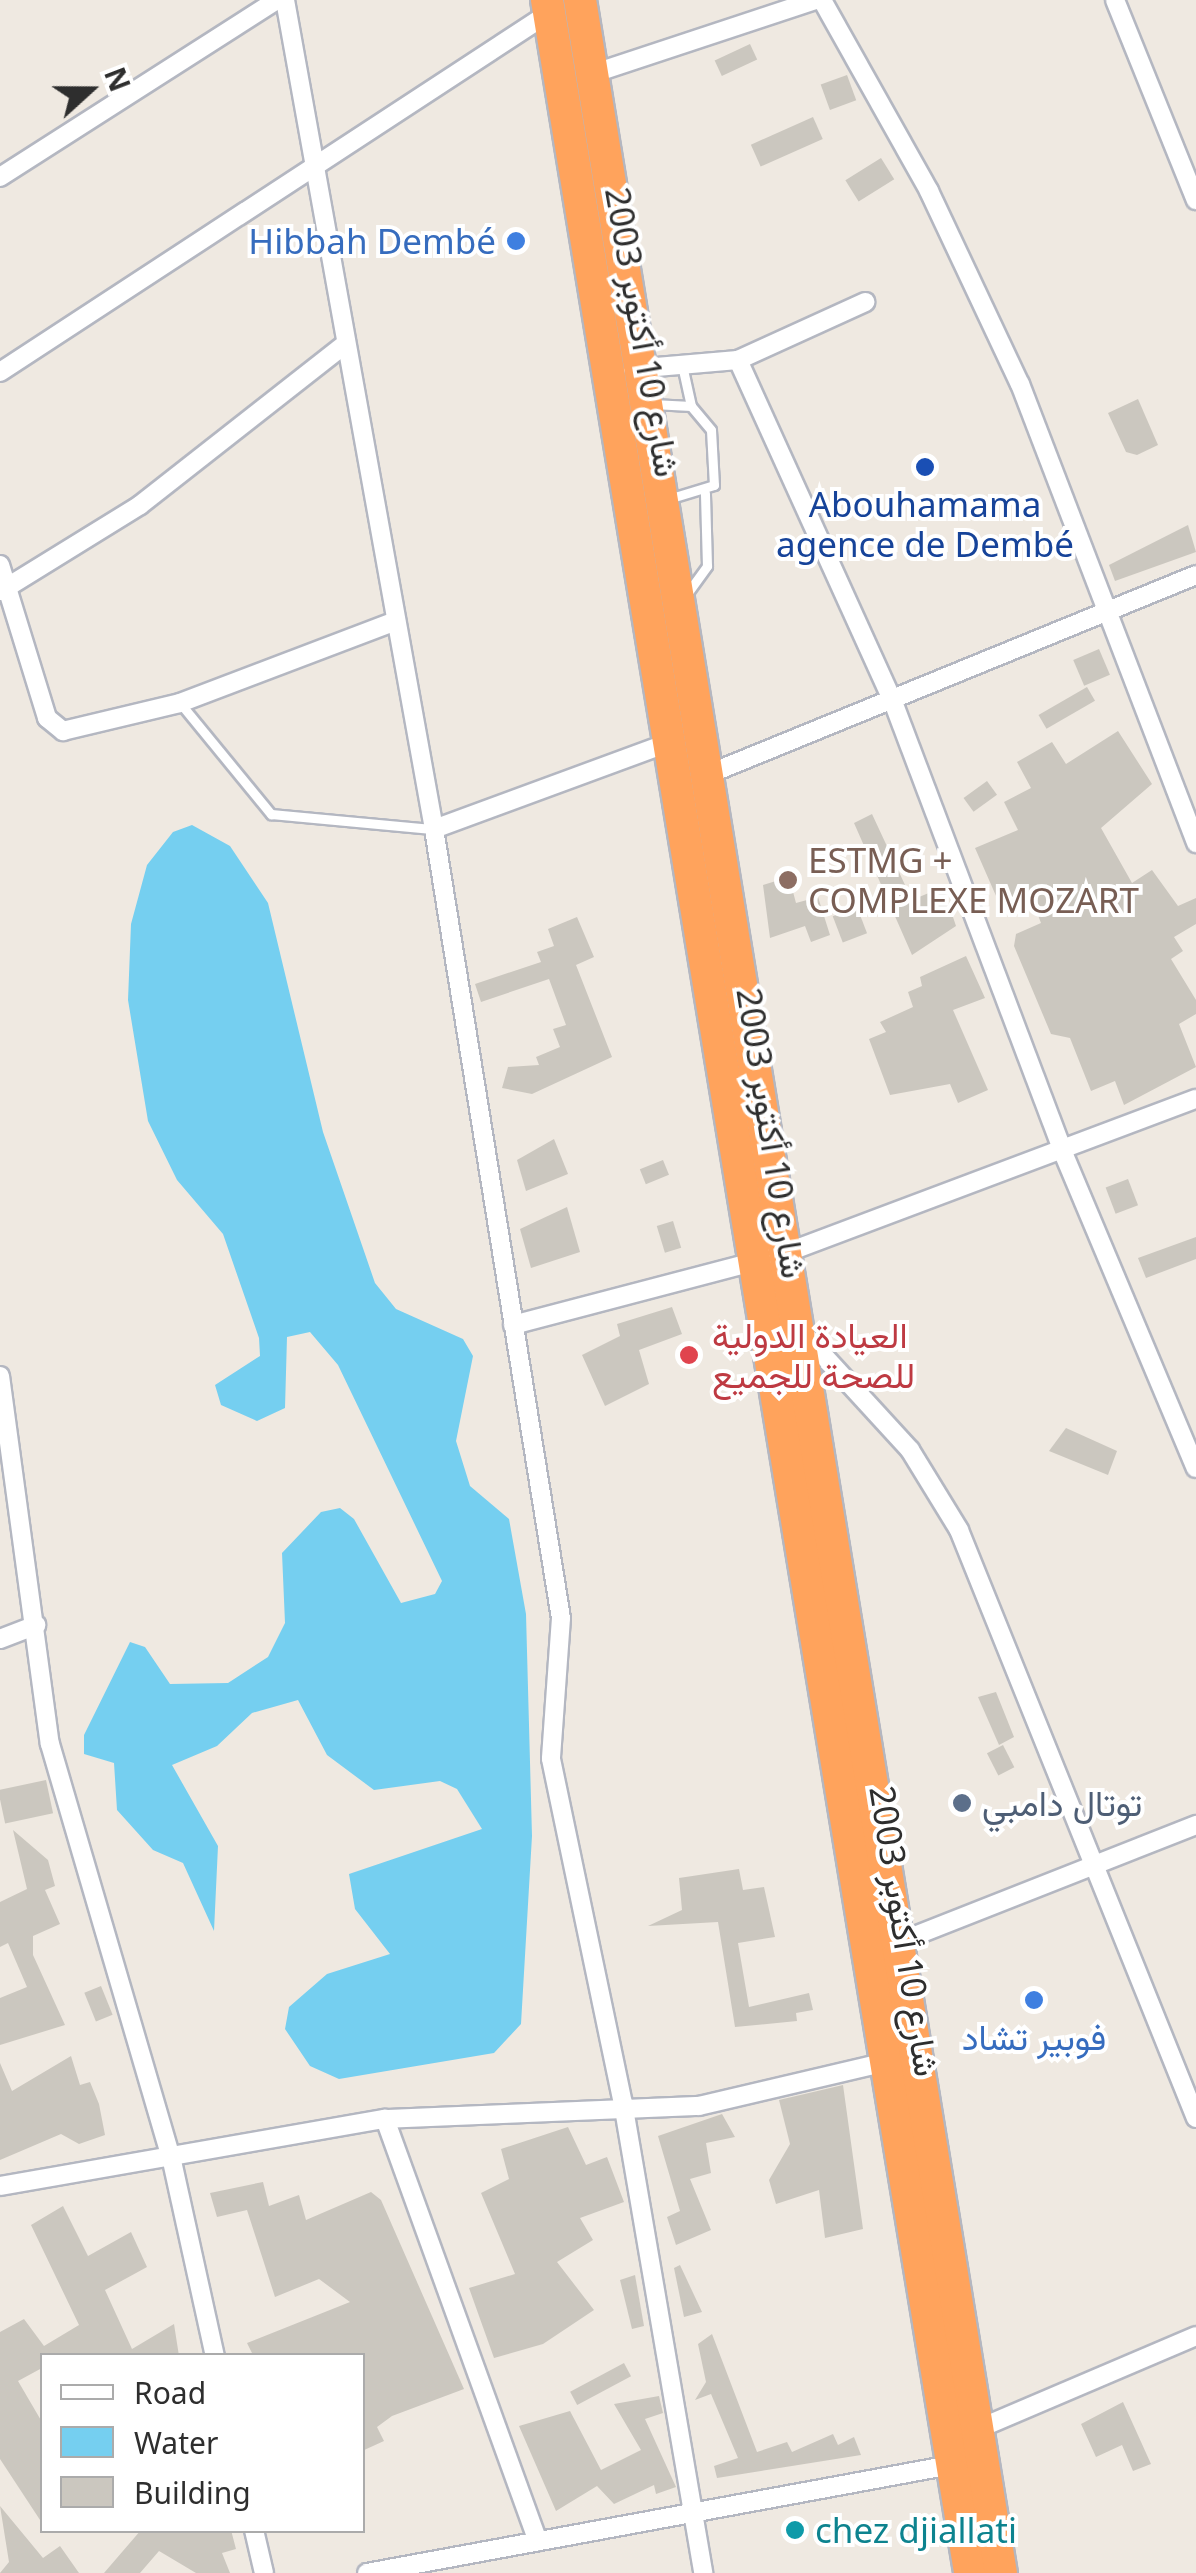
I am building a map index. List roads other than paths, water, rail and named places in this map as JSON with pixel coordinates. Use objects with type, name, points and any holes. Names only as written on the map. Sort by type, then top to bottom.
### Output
[{"type":"highway","name":"شارع 10 أكتوبر 2003","points":[[580,0],[650,404],[704,776],[795,1324],[884,1948],[886,2062],[1000,2573]]},
{"type":"highway","name":"شارع 10 أكتوبر 2003","points":[[548,6],[751,1261],[884,1948],[971,2451],[970,2573]]},
{"type":"street","points":[[0,177],[278,0]]},
{"type":"street","points":[[286,0],[311,163],[434,829],[561,1618],[551,1759],[623,2102],[703,2573]]},
{"type":"street","points":[[0,372],[548,6],[580,0]]},
{"type":"street","points":[[592,74],[819,0],[966,264],[1196,844]]},
{"type":"street","points":[[1115,0],[1196,200]]},
{"type":"street","points":[[610,372],[681,362],[738,360],[865,302]]},
{"type":"street","points":[[5,590],[140,505],[344,344]]},
{"type":"street","points":[[738,360],[892,699],[1062,1150],[1196,1468]]},
{"type":"street","points":[[0,564],[47,718],[62,731],[180,703],[396,621]]},
{"type":"street","points":[[704,776],[1196,575]]},
{"type":"street","points":[[434,829],[670,742]]},
{"type":"street","points":[[512,1325],[783,1254],[1196,1098]]},
{"type":"street","points":[[795,1324],[910,1450],[960,1530],[1092,1867],[1196,2118]]},
{"type":"street","points":[[0,1376],[5,1447],[36,1624],[50,1744],[172,2161],[214,2353]]},
{"type":"street","points":[[0,1639],[36,1624]]},
{"type":"street","points":[[884,1948],[1196,1824]]},
{"type":"street","points":[[0,2186],[172,2161],[385,2119],[623,2102],[698,2106],[886,2062]]},
{"type":"street","points":[[385,2119],[538,2542]]},
{"type":"street","points":[[367,2573],[467,2564],[538,2542],[971,2451],[1196,2336]]},
{"type":"street","points":[[255,2533],[264,2573]]},
{"type":"lane","points":[[663,500],[705,492],[714,485],[711,430],[690,406],[681,362]]},
{"type":"lane","points":[[650,404],[690,406]]},
{"type":"lane","points":[[678,600],[702,584],[707,566],[705,492]]},
{"type":"lane","points":[[180,703],[272,814],[434,829]]},
{"type":"water","points":[[192,825],[230,846],[268,903],[323,1132],[375,1283],[396,1309],[463,1339],[473,1356],[456,1441],[470,1486],[509,1519],[526,1614],[532,1836],[521,2024],[494,2053],[339,2079],[310,2066],[285,2029],[289,2007],[327,1974],[390,1954],[355,1909],[349,1874],[482,1829],[457,1789],[440,1781],[374,1790],[327,1755],[298,1700],[252,1713],[217,1746],[172,1765],[218,1846],[214,1931],[183,1863],[153,1850],[117,1810],[114,1763],[84,1754],[84,1735],[130,1642],[145,1647],[170,1684],[228,1683],[268,1657],[285,1623],[282,1553],[321,1512],[340,1508],[354,1519],[401,1603],[435,1594],[442,1581],[338,1365],[310,1332],[287,1337],[285,1408],[257,1421],[221,1405],[215,1385],[260,1356],[259,1338],[223,1234],[177,1180],[148,1121],[128,1000],[131,924],[147,865],[173,832]]},
{"type":"place","name":"Hibbah Dembé","points":[[516,241]]},
{"type":"place","name":"Abouhamama agence de Dembé","points":[[925,467]]},
{"type":"place","name":"ESTMG + COMPLEXE MOZART","points":[[788,880]]},
{"type":"place","name":"العيادة الدولية للصحة للجميع","points":[[689,1355]]},
{"type":"place","name":"توتال دامبي","points":[[962,1803]]},
{"type":"place","name":"فوبير تشاد","points":[[1034,2000]]},
{"type":"place","name":"chez djiallati","points":[[795,2530]]}]
